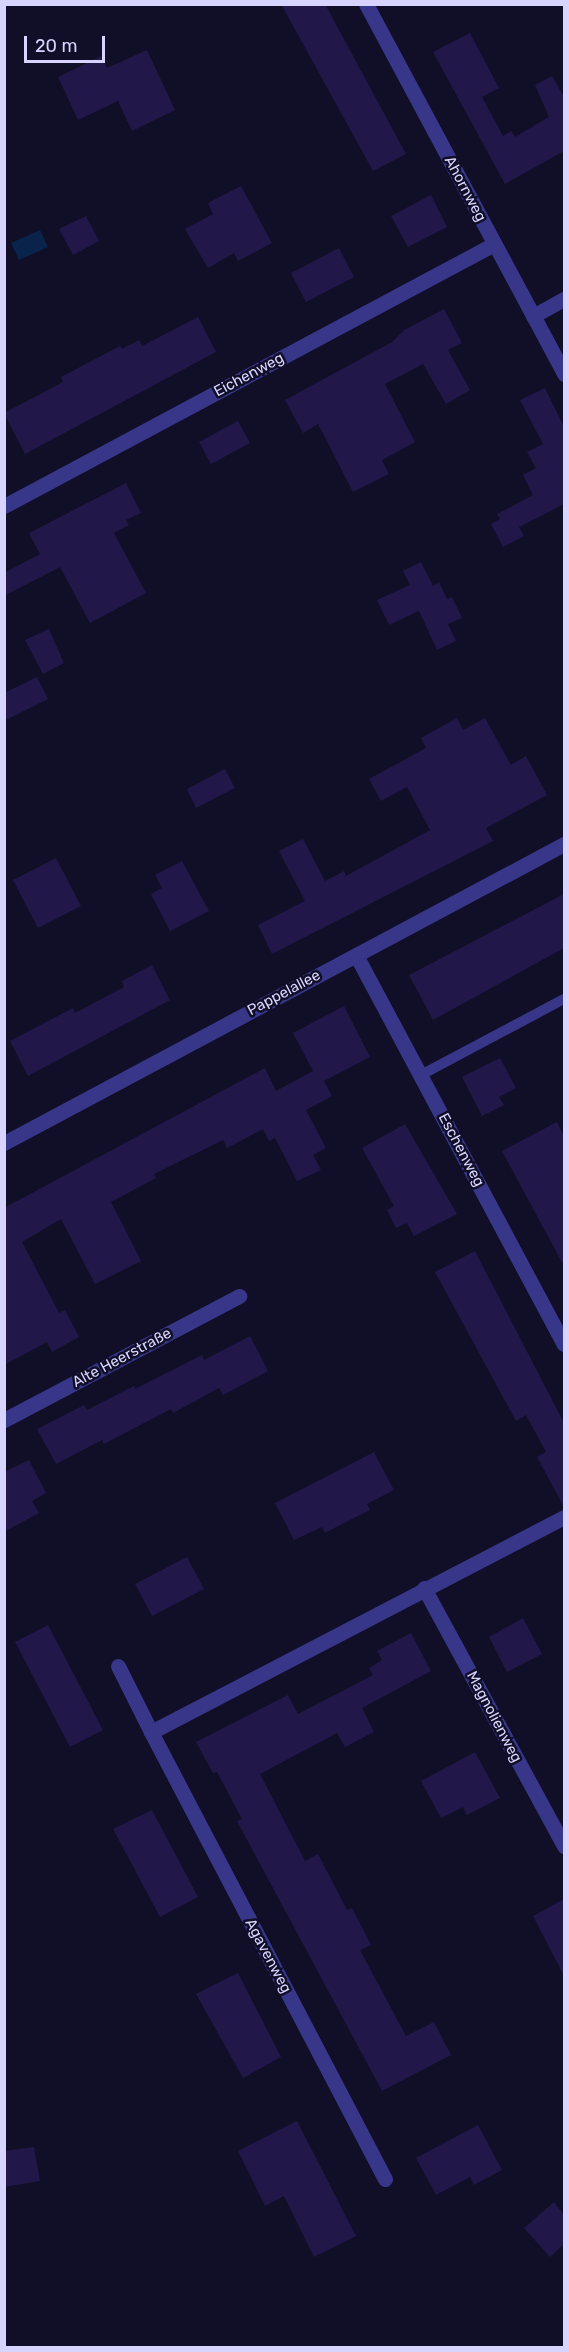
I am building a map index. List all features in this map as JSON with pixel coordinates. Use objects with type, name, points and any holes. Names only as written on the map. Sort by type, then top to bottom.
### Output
[{"type":"street","name":"Ahornweg","points":[[366,4],[564,374]]},
{"type":"street","name":"Eichenweg","points":[[4,506],[494,244]]},
{"type":"street","points":[[533,316],[564,299]]},
{"type":"street","name":"Pappelallee","points":[[4,1143],[564,844]]},
{"type":"street","name":"Eschenweg","points":[[356,955],[564,1344]]},
{"type":"street","name":"Alte Heerstraße","points":[[4,1420],[239,1296]]},
{"type":"street","points":[[151,1732],[564,1517]]},
{"type":"street","name":"Magnolienweg","points":[[424,1588],[564,1846]]},
{"type":"street","name":"Agavenweg","points":[[118,1666],[385,2179]]},
{"type":"lane","points":[[421,1075],[564,999]]},
{"type":"water","points":[[40,230],[48,247],[19,260],[11,243]]},
{"type":"building","points":[[281,4],[325,4],[406,154],[373,171]]},
{"type":"building","points":[[470,33],[499,88],[482,97],[503,136],[511,131],[515,137],[549,117],[535,85],[552,76],[564,97],[564,151],[505,184],[433,52]]},
{"type":"building","points":[[147,50],[175,110],[132,131],[118,101],[78,120],[58,77],[101,56],[107,68]]},
{"type":"building","points":[[241,186],[272,243],[238,261],[234,253],[208,268],[185,229],[213,214],[208,203]]},
{"type":"building","points":[[431,195],[447,227],[408,247],[391,216]]},
{"type":"building","points":[[86,216],[99,241],[73,255],[59,229]]},
{"type":"building","points":[[339,248],[354,277],[306,302],[291,273]]},
{"type":"building","points":[[444,309],[462,343],[448,350],[470,390],[446,404],[423,364],[385,384],[415,442],[382,460],[389,474],[353,492],[318,424],[303,433],[285,400],[392,342],[404,330]]},
{"type":"building","points":[[198,317],[216,352],[25,454],[4,413],[63,382],[61,377],[120,346],[122,349],[139,340],[142,346]]},
{"type":"building","points":[[545,388],[564,427],[564,504],[519,527],[524,536],[503,547],[491,524],[500,519],[497,514],[533,495],[523,475],[536,468],[527,452],[543,444],[520,400]]},
{"type":"building","points":[[238,421],[250,443],[211,464],[199,442]]},
{"type":"building","points":[[126,483],[141,513],[126,520],[129,525],[114,533],[146,593],[90,623],[60,567],[4,596],[4,573],[40,554],[29,533]]},
{"type":"building","points":[[421,562],[433,586],[439,582],[447,599],[452,597],[462,618],[448,624],[456,641],[437,650],[419,611],[389,625],[377,600],[410,585],[403,571]]},
{"type":"building","points":[[49,629],[64,663],[43,674],[25,640]]},
{"type":"building","points":[[37,677],[48,699],[4,721],[4,693]]},
{"type":"building","points":[[457,718],[463,730],[485,718],[511,765],[526,756],[547,795],[486,828],[493,841],[272,954],[258,925],[305,901],[279,851],[303,839],[325,881],[344,871],[346,876],[430,830],[407,787],[381,801],[369,779],[426,748],[421,738]]},
{"type":"building","points":[[225,769],[235,788],[196,808],[187,789]]},
{"type":"building","points":[[56,858],[81,906],[38,928],[13,880]]},
{"type":"building","points":[[182,861],[209,911],[170,931],[151,894],[162,888],[155,875]]},
{"type":"building","points":[[564,894],[564,948],[433,1020],[409,975]]},
{"type":"building","points":[[152,965],[170,1000],[28,1076],[10,1041],[73,1008],[75,1013],[124,987],[122,981]]},
{"type":"building","points":[[344,1006],[370,1057],[324,1081],[332,1096],[306,1110],[326,1148],[313,1155],[321,1170],[297,1181],[275,1138],[269,1141],[263,1129],[227,1148],[223,1140],[154,1174],[156,1178],[111,1202],[141,1261],[95,1284],[61,1219],[22,1242],[59,1313],[65,1310],[79,1337],[52,1352],[47,1342],[4,1365],[4,1208],[265,1068],[276,1091],[313,1071],[293,1033]]},
{"type":"building","points":[[500,1058],[516,1088],[499,1097],[504,1105],[482,1116],[462,1077]]},
{"type":"building","points":[[557,1122],[564,1136],[564,1266],[502,1151]]},
{"type":"building","points":[[405,1124],[457,1214],[414,1236],[407,1223],[396,1228],[387,1210],[394,1206],[362,1148]]},
{"type":"building","points":[[475,1251],[564,1423],[564,1507],[537,1457],[546,1452],[526,1415],[516,1421],[435,1272]]},
{"type":"building","points":[[250,1336],[268,1371],[223,1395],[219,1388],[173,1413],[171,1409],[104,1444],[102,1440],[56,1464],[37,1429],[84,1405],[87,1410],[134,1386],[135,1389],[202,1355],[204,1360]]},
{"type":"building","points":[[374,1452],[394,1490],[367,1504],[370,1510],[325,1533],[322,1527],[294,1540],[275,1503]]},
{"type":"building","points":[[29,1460],[46,1493],[32,1501],[39,1513],[4,1532],[4,1472]]},
{"type":"building","points":[[187,1557],[204,1589],[152,1616],[135,1584]]},
{"type":"building","points":[[523,1618],[542,1654],[507,1672],[489,1637]]},
{"type":"building","points":[[48,1625],[103,1730],[70,1747],[15,1642]]},
{"type":"building","points":[[411,1633],[431,1671],[362,1708],[374,1732],[345,1747],[337,1733],[260,1774],[305,1861],[318,1854],[347,1910],[352,1908],[371,1945],[360,1950],[406,2036],[434,2022],[451,2055],[382,2091],[237,1821],[242,1819],[217,1772],[213,1773],[196,1742],[288,1695],[298,1714],[373,1675],[369,1668],[382,1660],[377,1651]]},
{"type":"building","points":[[475,1752],[500,1798],[467,1815],[463,1807],[441,1818],[421,1781]]},
{"type":"building","points":[[152,1810],[198,1897],[160,1917],[113,1829]]},
{"type":"building","points":[[564,1899],[564,1976],[533,1916]]},
{"type":"building","points":[[238,1973],[281,2057],[243,2078],[196,1994]]},
{"type":"building","points":[[297,2121],[356,2236],[314,2257],[284,2196],[265,2206],[238,2151]]},
{"type":"building","points":[[478,2125],[502,2170],[474,2185],[470,2177],[436,2195],[416,2158]]},
{"type":"building","points":[[34,2147],[40,2181],[4,2187],[4,2151]]},
{"type":"building","points":[[554,2202],[564,2215],[564,2244],[550,2257],[524,2228]]}]
